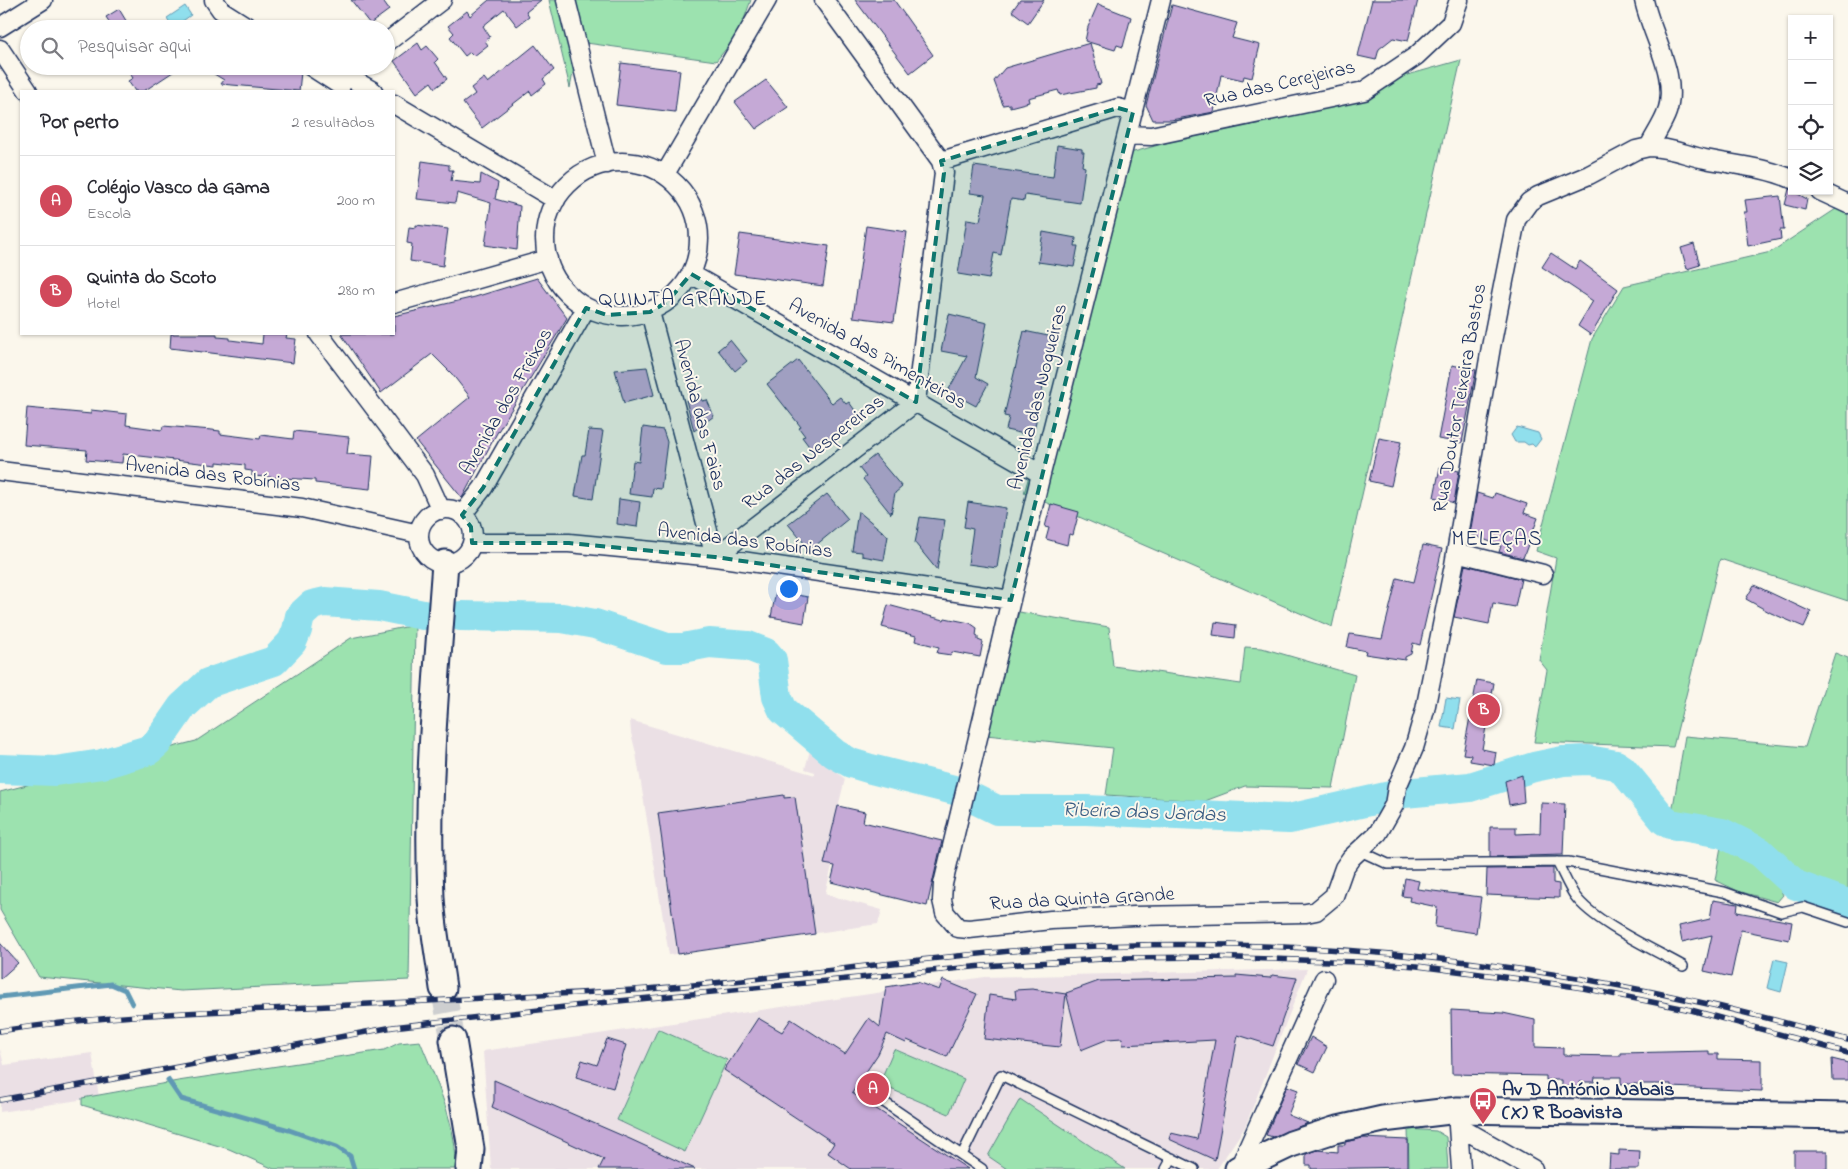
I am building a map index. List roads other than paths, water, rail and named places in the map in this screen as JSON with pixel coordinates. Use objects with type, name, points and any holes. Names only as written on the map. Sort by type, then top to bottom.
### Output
[{"type":"main road","points":[[444,988],[431,900],[430,860],[435,695],[446,563]]},
{"type":"main road","points":[[453,1040],[474,1162]]},
{"type":"main road","points":[[1238,1169],[1292,1144],[1334,1130],[1383,1119],[1848,1116]]},
{"type":"street","points":[[0,27],[43,0]]},
{"type":"street","points":[[214,0],[221,10],[237,20]]},
{"type":"street","points":[[395,36],[442,0]]},
{"type":"street","points":[[566,0],[607,164]]},
{"type":"street","points":[[665,174],[767,0]]},
{"type":"street","points":[[824,0],[941,161],[944,174],[916,402]]},
{"type":"street","name":"Avenida das Nogueiras","points":[[962,805],[1040,474],[1161,0]]},
{"type":"street","name":"Rua das Cerejeiras","points":[[1127,135],[1151,136],[1364,91],[1416,56],[1451,23],[1459,0]]},
{"type":"street","points":[[1644,0],[1654,36],[1664,60],[1669,97],[1667,112],[1649,147],[1668,148],[1704,159],[1755,168],[1788,178]]},
{"type":"street","points":[[0,49],[27,90]]},
{"type":"street","points":[[332,75],[370,90]]},
{"type":"street","points":[[395,105],[556,200]]},
{"type":"street","points":[[941,161],[1118,108],[1133,112]]},
{"type":"street","name":"Rua Doutor Teixeira Bastos","points":[[1334,896],[1344,868],[1351,858],[1378,833],[1394,805],[1397,787],[1414,748],[1425,710],[1456,552],[1487,366],[1516,220],[1529,202],[1538,196],[1589,175],[1636,150],[1649,147]]},
{"type":"street","points":[[628,162],[649,167],[665,174],[683,192],[694,211],[699,232],[698,246],[691,274],[681,290],[668,302],[650,312],[630,316],[614,316],[586,308],[568,295],[556,278],[548,259],[545,238],[556,200],[571,182],[588,170],[607,164],[628,162]]},
{"type":"street","points":[[1829,195],[1848,204]]},
{"type":"street","points":[[395,303],[548,259]]},
{"type":"street","name":"Avenida das Pimenteiras","points":[[691,274],[1040,474]]},
{"type":"street","name":"Avenida dos Freixos","points":[[462,515],[483,488],[586,308]]},
{"type":"street","name":"Avenida das Faias","points":[[650,312],[715,557]]},
{"type":"street","points":[[320,335],[425,475],[441,510]]},
{"type":"street","name":"Rua das Nespereiras","points":[[715,557],[916,402]]},
{"type":"street","name":"Avenida das Robínias","points":[[0,470],[302,508],[419,534]]},
{"type":"street","points":[[441,510],[456,511],[462,515],[471,527],[472,543],[462,558],[446,563],[429,557],[423,551],[419,534],[426,518],[441,510]]},
{"type":"street","name":"Avenida das Robínias","points":[[472,543],[569,543],[715,557],[1011,600]]},
{"type":"street","points":[[1456,552],[1544,574]]},
{"type":"street","name":"Rua da Quinta Grande","points":[[962,805],[943,884],[942,900],[945,913],[958,928],[968,929],[1052,920],[1134,916],[1306,913],[1316,911],[1334,896]]},
{"type":"street","points":[[1238,1169],[1324,979]]},
{"type":"street","points":[[1458,1118],[1461,1169]]},
{"type":"street","points":[[1458,1118],[1533,1169]]},
{"type":"lane","points":[[1360,851],[1388,864],[1556,862],[1724,892],[1781,912],[1803,907],[1848,922]]},
{"type":"lane","points":[[1556,862],[1576,897],[1586,906],[1615,929],[1683,966]]},
{"type":"lane","points":[[962,1155],[1000,1075],[1194,1169]]},
{"type":"lane","points":[[878,1098],[982,1169]]},
{"type":"lane","points":[[1166,1169],[1172,1158]]},
{"type":"water","points":[[185,6],[191,15],[184,20],[168,20],[167,18]]},
{"type":"water","points":[[1517,427],[1538,433],[1541,439],[1535,447],[1524,442],[1515,442],[1511,435]]},
{"type":"water","points":[[1446,698],[1460,700],[1455,729],[1441,727]]},
{"type":"water","points":[[1774,959],[1788,962],[1781,992],[1767,988]]},
{"type":"waterway","name":"Ribeira das Jardas","points":[[0,769],[55,771],[102,764],[149,750],[157,743],[182,707],[208,683],[274,661],[292,642],[300,616],[312,605],[325,602],[379,606],[423,615]]},
{"type":"waterway","name":"Ribeira das Jardas","points":[[461,616],[562,618],[595,624],[667,648],[683,648],[709,643],[748,646],[766,653],[772,660],[777,697],[783,710],[835,754],[851,763],[958,791],[997,810],[1086,810],[1289,819],[1404,793],[1470,787],[1534,767],[1563,761],[1588,760],[1616,765],[1622,769],[1664,820],[1670,824],[1722,833],[1760,852],[1796,885],[1848,904]]},
{"type":"waterway","name":"Ribeira das Jardas","points":[[0,997],[111,984],[125,990],[132,1004]]},
{"type":"waterway","name":"Ribeira das Jardas","points":[[168,1080],[181,1099],[289,1130],[337,1147],[350,1156],[354,1169]]},
{"type":"tunnel","points":[[443,988],[453,1040]]},
{"type":"railway","points":[[0,1031],[144,1015],[634,990],[1025,950],[1129,945],[1233,945],[1337,950],[1441,959],[1544,973],[1646,991],[1747,1013],[1848,1040]]},
{"type":"railway","points":[[0,1100],[393,1027],[608,1002],[983,966],[1120,958],[1208,957],[1358,962],[1417,966],[1528,980],[1583,988],[1691,1010],[1848,1053]]},
{"type":"place","name":"Quinta do Scoto","points":[[1484,710]]},
{"type":"place","name":"Colégio Vasco da Gama","points":[[873,1089]]},
{"type":"place","name":"Av D António Nabais (X) R Boavista","points":[[1483,1125]]},
{"type":"district","name":"QUINTA GRANDE","points":[[683,300]]},
{"type":"district","name":"MELEÇAS","points":[[1497,540]]}]
